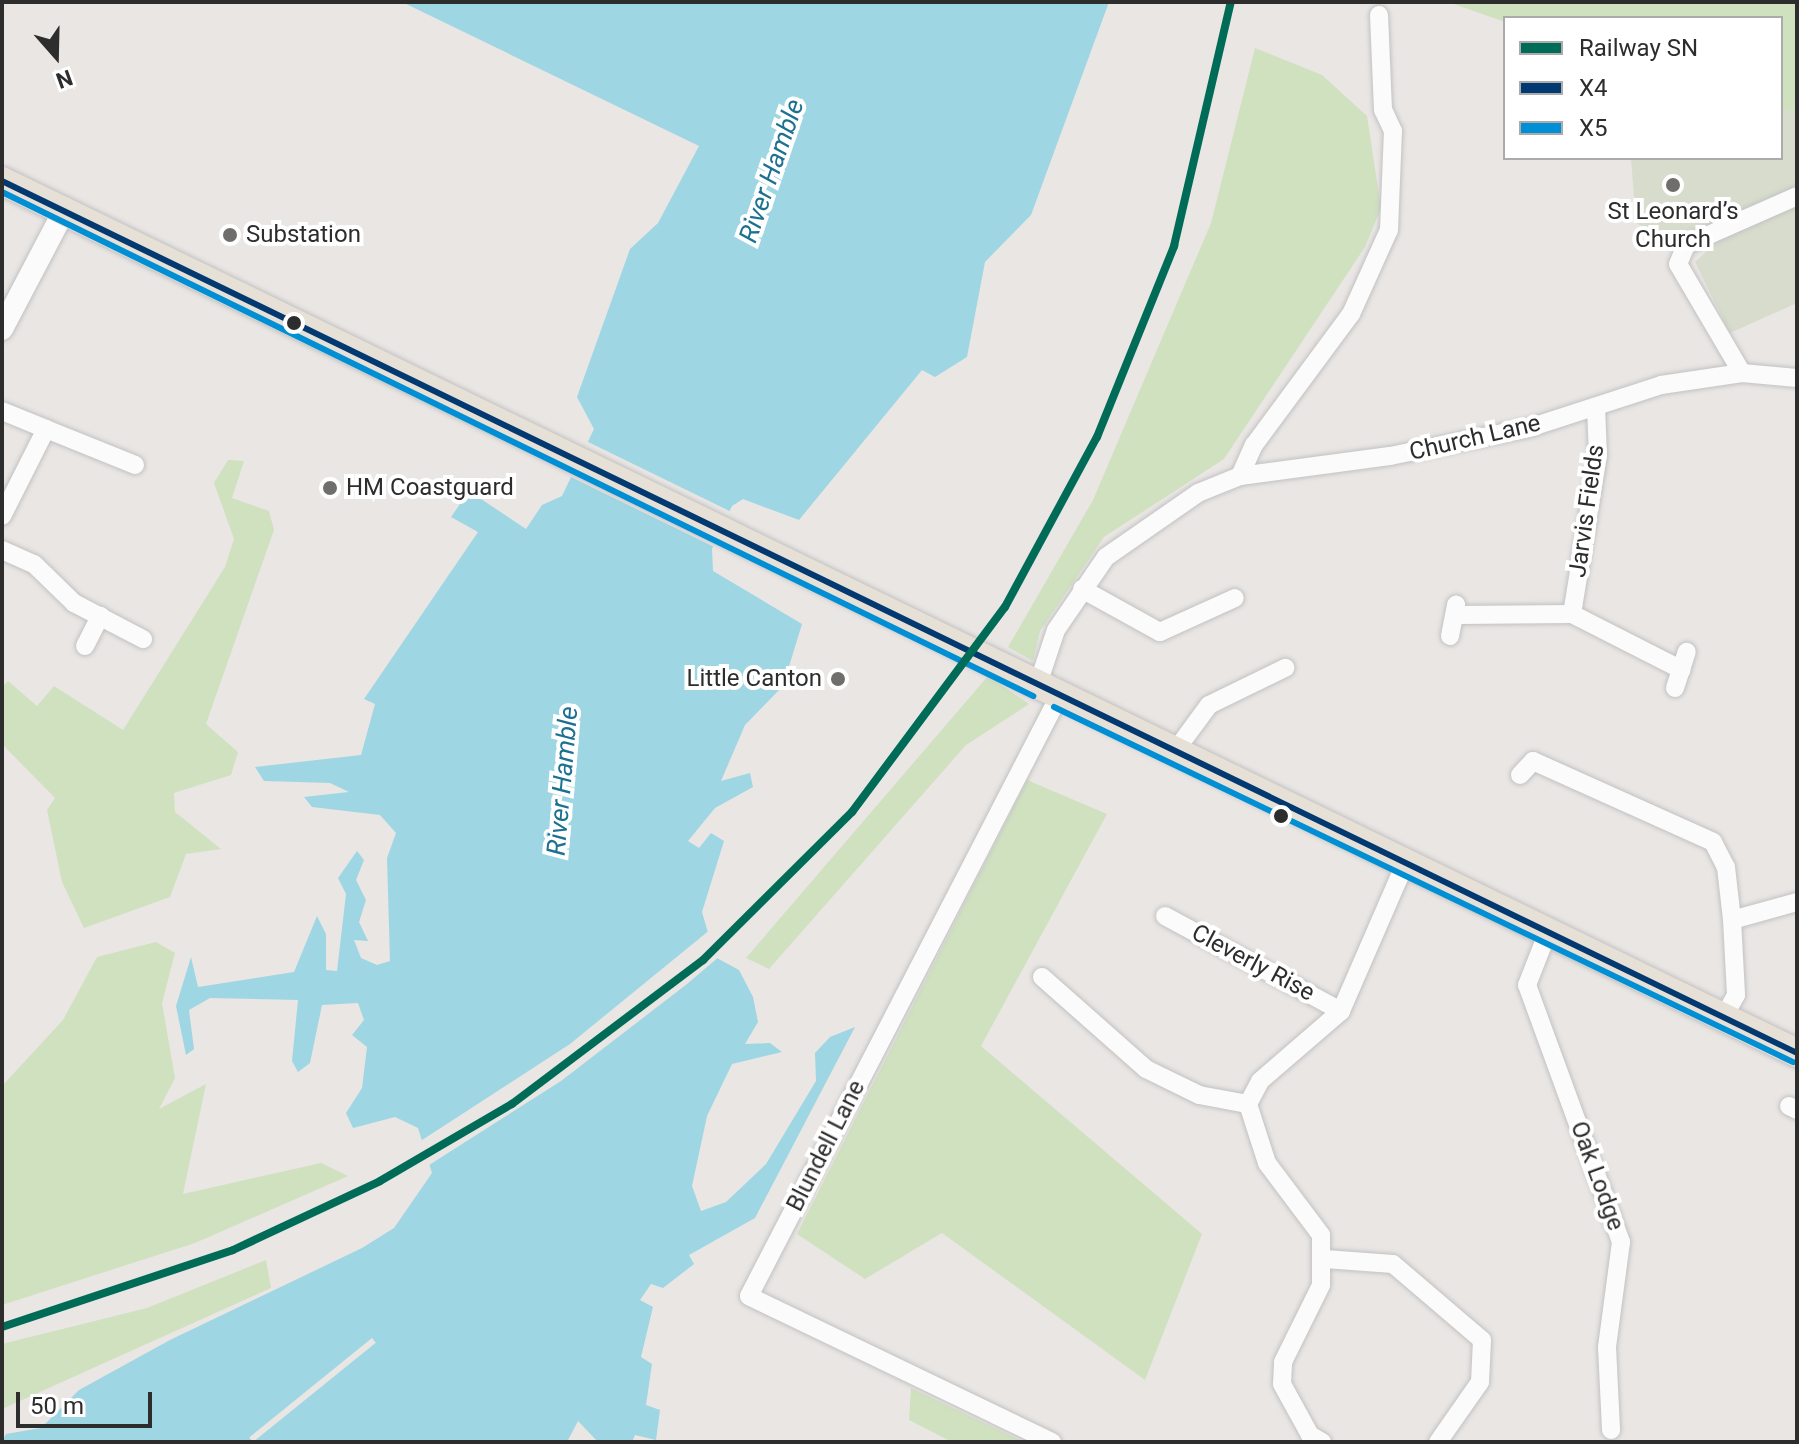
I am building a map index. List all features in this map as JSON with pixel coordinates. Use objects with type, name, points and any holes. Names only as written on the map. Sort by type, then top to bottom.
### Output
[{"type":"main road","points":[[2,181],[575,456],[1173,754],[1797,1053]]},
{"type":"street","points":[[1240,476],[1254,445],[1351,314],[1389,230],[1393,131],[1383,110],[1379,15]]},
{"type":"street","points":[[1742,373],[1678,264],[1686,245],[1797,196]]},
{"type":"street","points":[[2,329],[65,209]]},
{"type":"street","name":"Church Lane","points":[[1048,692],[1056,630],[1082,589],[1144,527],[1240,476],[1390,456],[1596,407],[1661,385],[1742,373],[1797,378]]},
{"type":"street","name":"Jarvis Fields","points":[[1572,614],[1598,456],[1596,407]]},
{"type":"street","points":[[2,411],[135,465]]},
{"type":"street","points":[[2,516],[46,429]]},
{"type":"street","points":[[2,550],[34,564],[100,616],[143,639]]},
{"type":"street","points":[[1082,589],[1160,632],[1235,598]]},
{"type":"street","points":[[1450,636],[1457,610],[1572,614],[1684,661],[1675,688]]},
{"type":"street","points":[[85,646],[100,616]]},
{"type":"street","points":[[1173,754],[1209,705],[1287,669]]},
{"type":"street","name":"Blundell Lane","points":[[1048,692],[749,1296],[1052,1442]]},
{"type":"street","points":[[1520,775],[1533,761],[1686,817],[1713,842],[1726,867],[1732,920],[1736,995],[1723,1018]]},
{"type":"street","name":"Cleverly Rise","points":[[1248,1104],[1260,1081],[1341,1011],[1404,866]]},
{"type":"street","points":[[1732,920],[1797,902]]},
{"type":"street","name":"Cleverly Rise","points":[[1165,916],[1341,1011]]},
{"type":"street","name":"Oak Lodge","points":[[1547,934],[1527,985],[1621,1242],[1607,1347],[1611,1430]]},
{"type":"street","points":[[1042,977],[1146,1069],[1199,1095],[1248,1104],[1258,1146],[1305,1206],[1325,1259],[1282,1384],[1310,1435],[1322,1442]]},
{"type":"street","points":[[1325,1259],[1393,1264],[1482,1340],[1480,1382],[1438,1442]]},
{"type":"green space","points":[[1448,2],[1797,2],[1797,110],[1783,110],[1783,16],[1503,16],[1503,21]]},
{"type":"green space","points":[[1255,48],[1322,75],[1367,116],[1381,208],[1365,247],[1224,459],[1104,537],[1040,631],[1033,661],[1008,647],[1093,500],[1211,223]]},
{"type":"green space","points":[[1783,110],[1797,110],[1797,186],[1671,242],[1636,223],[1631,160],[1783,160]]},
{"type":"green space","points":[[1797,204],[1797,303],[1730,333],[1695,262],[1718,241]]},
{"type":"green space","points":[[228,460],[244,461],[232,498],[269,511],[274,530],[206,724],[238,752],[231,775],[174,793],[175,812],[221,849],[186,854],[170,897],[84,928],[62,882],[47,810],[55,798],[2,744],[2,687],[8,681],[37,706],[54,686],[123,730],[225,567],[234,539],[214,483]]},
{"type":"green space","points":[[988,676],[1029,704],[966,745],[769,969],[746,958]]},
{"type":"green space","points":[[1027,780],[1107,814],[981,1046],[1202,1234],[1145,1380],[942,1233],[865,1279],[797,1234]]},
{"type":"green space","points":[[156,942],[175,953],[162,1003],[175,1078],[159,1109],[206,1084],[183,1194],[321,1163],[348,1176],[195,1243],[2,1305],[2,1086],[63,1020],[97,957]]},
{"type":"green space","points":[[266,1260],[271,1288],[2,1409],[2,1344],[147,1308]]},
{"type":"green space","points":[[911,1388],[1024,1442],[952,1442],[909,1420]]},
{"type":"water","name":"River Hamble","points":[[402,2],[1109,2],[1031,215],[985,262],[967,357],[935,377],[922,370],[799,520],[743,499],[732,506],[712,549],[713,571],[802,624],[783,686],[745,725],[721,781],[750,773],[753,787],[715,808],[688,841],[699,848],[711,833],[724,841],[702,912],[715,957],[739,970],[753,997],[758,1022],[745,1044],[770,1043],[782,1052],[732,1064],[707,1116],[692,1186],[701,1211],[726,1202],[766,1164],[816,1081],[815,1053],[830,1037],[855,1027],[755,1218],[689,1255],[694,1264],[663,1288],[651,1284],[640,1300],[653,1307],[641,1357],[652,1364],[646,1405],[660,1410],[656,1440],[635,1435],[632,1442],[598,1442],[578,1421],[567,1442],[2,1442],[6,1434],[41,1428],[79,1390],[170,1340],[362,1248],[394,1228],[432,1173],[418,1128],[395,1117],[353,1128],[346,1113],[362,1088],[367,1047],[352,1035],[364,1020],[358,1003],[322,1005],[310,1063],[298,1072],[292,1061],[298,1000],[210,998],[189,1010],[194,1049],[186,1055],[176,1006],[191,957],[198,987],[294,972],[317,916],[326,934],[326,970],[337,971],[346,894],[338,878],[357,851],[364,860],[356,880],[366,900],[359,922],[368,941],[354,940],[361,958],[377,965],[390,961],[387,858],[396,833],[380,815],[312,807],[304,797],[349,792],[330,783],[264,781],[255,767],[361,755],[375,704],[364,699],[478,532],[451,517],[469,491],[526,529],[542,505],[562,496],[594,429],[577,397],[630,249],[658,223],[699,146]]},
{"type":"pier","points":[[584,440],[731,512],[714,547],[567,475]]},
{"type":"pier","points":[[711,929],[720,956],[687,984],[561,1081],[426,1167],[419,1142],[570,1044]]},
{"type":"pier","points":[[372,1338],[376,1343],[253,1442],[249,1437]]},
{"type":"rail line","name":"SN","points":[[2,1327],[233,1250],[380,1181],[512,1104],[703,960],[852,812],[1005,607],[1097,437],[1174,246],[1231,2]]},
{"type":"transit line","name":"X4","points":[[2,181],[1797,1053]]},
{"type":"transit line","name":"X5","points":[[2,192],[1033,696]]},
{"type":"transit line","name":"X5","points":[[1054,707],[1793,1062]]},
{"type":"place","name":"St Leonard’s Church","points":[[1673,185]]},
{"type":"place","name":"Substation","points":[[230,235]]},
{"type":"place","name":"HM Coastguard","points":[[330,488]]},
{"type":"place","name":"Little Canton","points":[[838,679]]}]
